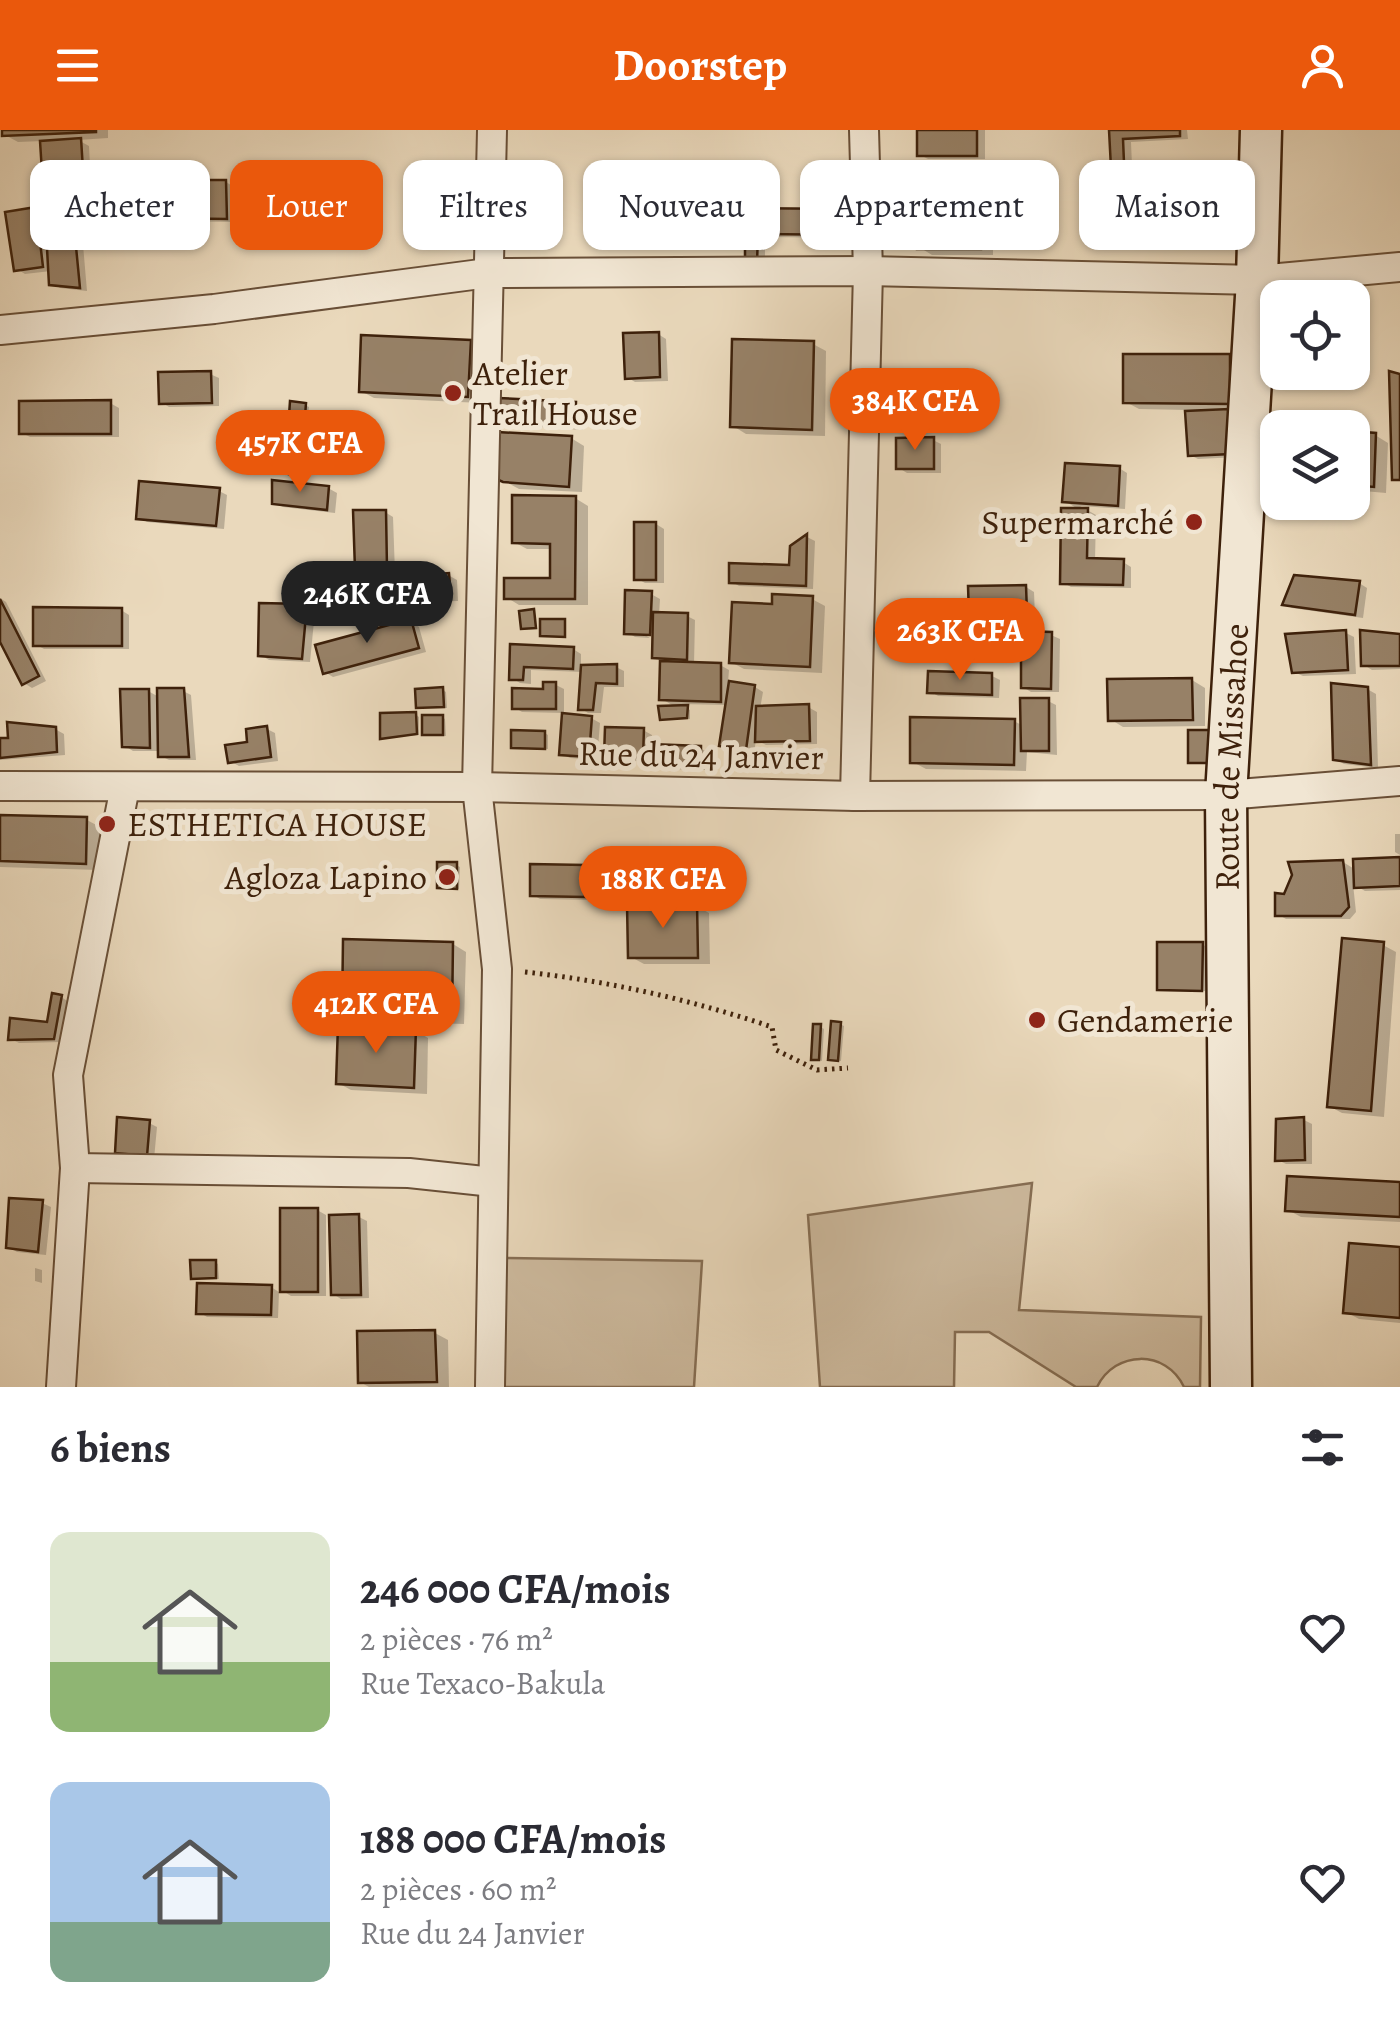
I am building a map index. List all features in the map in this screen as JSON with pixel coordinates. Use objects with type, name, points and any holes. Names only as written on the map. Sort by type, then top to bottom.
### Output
[{"type":"main road","name":"Route de Missahoe","points":[[1231,1387],[1226,795],[1257,280],[1261,130]]},
{"type":"street","points":[[490,1387],[497,969],[477,788],[492,130]]},
{"type":"street","points":[[855,796],[868,271],[864,130]]},
{"type":"street","points":[[0,330],[214,309],[488,273],[868,271],[1257,280],[1400,266]]},
{"type":"street","name":"Rue du 24 Janvier","points":[[0,786],[477,788],[855,796],[1226,795],[1400,781]]},
{"type":"street","points":[[61,1387],[75,1168],[68,1075],[125,787]]},
{"type":"street","points":[[75,1168],[409,1174],[493,1182]]},
{"type":"path","points":[[497,969],[596,980],[734,1014],[772,1027],[776,1050],[817,1070],[848,1068]]},
{"type":"shaded area","points":[[1032,1183],[1019,1310],[1201,1317],[1200,1387],[1184,1387],[1165,1366],[1140,1359],[1116,1366],[1097,1387],[1076,1387],[989,1332],[955,1332],[954,1387],[820,1387],[808,1215]]},
{"type":"shaded area","points":[[505,1258],[702,1261],[694,1387],[503,1387]]},
{"type":"building","points":[[2,130],[96,130],[96,132],[2,136]]},
{"type":"building","points":[[917,130],[977,130],[977,156],[917,156]]},
{"type":"building","points":[[1109,130],[1180,130],[1180,136],[1123,139],[1124,160],[1111,160]]},
{"type":"building","points":[[81,138],[82,160],[41,160],[40,141]]},
{"type":"building","points":[[210,180],[226,180],[227,219],[210,219]]},
{"type":"building","points":[[30,208],[30,250],[41,250],[43,267],[14,271],[5,212]]},
{"type":"building","points":[[780,208],[800,209],[800,234],[780,234]]},
{"type":"building","points":[[47,250],[76,250],[80,288],[49,285]]},
{"type":"building","points":[[745,250],[757,250],[757,263],[745,263]]},
{"type":"building","points":[[659,332],[660,377],[625,379],[623,333]]},
{"type":"building","points":[[361,335],[471,340],[468,397],[359,392]]},
{"type":"building","points":[[732,339],[814,341],[812,430],[730,427]]},
{"type":"building","points":[[1123,354],[1230,354],[1230,404],[1123,403]]},
{"type":"building","points":[[211,371],[212,403],[159,404],[158,372]]},
{"type":"building","points":[[1389,371],[1400,374],[1400,480],[1392,480]]},
{"type":"building","points":[[498,398],[576,402],[575,427],[497,422]]},
{"type":"building","points":[[111,400],[111,434],[19,434],[19,401]]},
{"type":"building","points":[[290,401],[306,403],[304,431],[298,430],[299,417],[289,416]]},
{"type":"building","points":[[1229,409],[1231,454],[1188,456],[1185,411]]},
{"type":"building","points":[[244,424],[305,439],[296,476],[234,460]]},
{"type":"building","points":[[497,432],[572,436],[569,487],[494,478]]},
{"type":"building","points":[[1370,432],[1376,433],[1374,487],[1370,487]]},
{"type":"building","points":[[934,437],[934,469],[896,469],[896,438]]},
{"type":"building","points":[[1065,463],[1120,466],[1118,506],[1062,502]]},
{"type":"building","points":[[272,480],[329,486],[327,510],[272,504]]},
{"type":"building","points":[[139,481],[220,488],[216,526],[136,519]]},
{"type":"building","points":[[512,495],[576,496],[575,599],[504,599],[504,578],[550,578],[550,544],[512,543]]},
{"type":"building","points":[[1061,508],[1088,508],[1087,558],[1124,559],[1123,585],[1060,584]]},
{"type":"building","points":[[353,510],[386,510],[387,569],[355,570]]},
{"type":"building","points":[[634,522],[656,522],[656,580],[634,580]]},
{"type":"building","points":[[807,534],[806,586],[729,583],[729,563],[789,565],[790,546]]},
{"type":"building","points":[[449,573],[451,597],[402,599],[400,577]]},
{"type":"building","points":[[1294,575],[1360,581],[1355,615],[1282,605]]},
{"type":"building","points":[[1026,585],[1027,614],[969,616],[968,586]]},
{"type":"building","points":[[625,590],[652,591],[650,635],[624,634]]},
{"type":"building","points":[[772,594],[813,596],[810,667],[729,663],[732,602],[772,604]]},
{"type":"building","points":[[0,599],[39,676],[22,685],[0,642]]},
{"type":"building","points":[[259,603],[307,604],[302,659],[258,656]]},
{"type":"building","points":[[33,607],[122,608],[122,646],[33,646]]},
{"type":"building","points":[[534,609],[536,628],[521,629],[519,611]]},
{"type":"building","points":[[653,612],[688,613],[687,660],[652,658]]},
{"type":"building","points":[[411,619],[419,648],[323,674],[315,645]]},
{"type":"building","points":[[540,619],[565,619],[565,637],[540,636]]},
{"type":"building","points":[[1346,630],[1348,670],[1292,673],[1285,634]]},
{"type":"building","points":[[1360,630],[1400,634],[1400,666],[1361,666]]},
{"type":"building","points":[[1021,631],[1052,632],[1051,689],[1021,688]]},
{"type":"building","points":[[510,644],[574,647],[573,669],[524,667],[523,680],[509,680]]},
{"type":"building","points":[[660,661],[721,663],[721,702],[659,700]]},
{"type":"building","points":[[617,664],[617,684],[596,683],[593,710],[578,710],[581,665]]},
{"type":"building","points":[[928,671],[992,673],[992,695],[927,693]]},
{"type":"building","points":[[1192,678],[1193,720],[1108,721],[1107,679]]},
{"type":"building","points":[[729,681],[755,685],[746,750],[719,746]]},
{"type":"building","points":[[543,682],[556,682],[556,709],[512,709],[512,688],[543,689]]},
{"type":"building","points":[[1331,683],[1368,687],[1371,765],[1333,760]]},
{"type":"building","points":[[443,687],[444,707],[416,708],[415,689]]},
{"type":"building","points":[[157,688],[184,688],[189,757],[158,757]]},
{"type":"building","points":[[120,689],[149,689],[150,748],[122,747]]},
{"type":"building","points":[[1020,698],[1049,698],[1049,751],[1021,751]]},
{"type":"building","points":[[809,704],[810,741],[755,742],[756,706]]},
{"type":"building","points":[[688,705],[687,718],[660,720],[658,706]]},
{"type":"building","points":[[416,712],[417,734],[380,739],[380,713]]},
{"type":"building","points":[[562,713],[592,716],[589,757],[559,755]]},
{"type":"building","points":[[422,715],[443,715],[443,735],[422,735]]},
{"type":"building","points":[[910,717],[1015,719],[1014,765],[910,763]]},
{"type":"building","points":[[7,722],[56,727],[57,752],[0,758],[0,738],[8,738]]},
{"type":"building","points":[[267,726],[271,757],[228,763],[225,745],[247,742],[246,729]]},
{"type":"building","points":[[605,727],[644,728],[643,758],[604,757]]},
{"type":"building","points":[[511,730],[545,731],[545,749],[511,748]]},
{"type":"building","points":[[1188,730],[1219,730],[1219,763],[1188,763]]},
{"type":"building","points":[[650,744],[701,746],[701,766],[649,766]]},
{"type":"building","points":[[0,815],[87,817],[86,864],[0,861]]},
{"type":"building","points":[[1400,857],[1400,886],[1354,888],[1353,859]]},
{"type":"building","points":[[1343,860],[1349,907],[1341,916],[1275,916],[1275,893],[1284,894],[1292,875],[1288,862]]},
{"type":"building","points":[[437,862],[457,862],[457,889],[437,888]]},
{"type":"building","points":[[530,864],[585,865],[585,897],[530,896]]},
{"type":"building","points":[[697,903],[698,958],[628,958],[627,904]]},
{"type":"building","points":[[1342,938],[1384,942],[1371,1111],[1327,1107]]},
{"type":"building","points":[[343,939],[453,942],[452,1018],[342,1015]]},
{"type":"building","points":[[1157,942],[1203,942],[1202,991],[1157,990]]},
{"type":"building","points":[[52,993],[62,995],[54,1039],[8,1040],[10,1018],[47,1022]]},
{"type":"building","points":[[831,1021],[841,1022],[838,1061],[828,1060]]},
{"type":"building","points":[[813,1024],[821,1024],[819,1060],[811,1060]]},
{"type":"building","points":[[338,1025],[416,1028],[414,1088],[336,1084]]},
{"type":"building","points":[[117,1117],[150,1120],[147,1156],[115,1153]]},
{"type":"building","points":[[1304,1117],[1305,1160],[1275,1161],[1276,1119]]},
{"type":"building","points":[[1287,1176],[1400,1182],[1400,1217],[1285,1211]]},
{"type":"building","points":[[9,1198],[43,1200],[38,1252],[6,1248]]},
{"type":"building","points":[[280,1208],[318,1208],[318,1292],[280,1292]]},
{"type":"building","points":[[359,1214],[361,1295],[331,1295],[329,1215]]},
{"type":"building","points":[[1349,1243],[1400,1247],[1400,1318],[1343,1313]]},
{"type":"building","points":[[190,1260],[216,1260],[216,1278],[191,1279]]},
{"type":"building","points":[[197,1283],[272,1285],[271,1315],[196,1314]]},
{"type":"building","points":[[435,1330],[437,1382],[358,1383],[357,1331]]},
{"type":"place","name":"Atelier Trail House","points":[[453,393]]},
{"type":"place","name":"Supermarché","points":[[1194,522]]},
{"type":"place","name":"ESTHETICA HOUSE","points":[[107,824]]},
{"type":"place","name":"Agloza Lapino","points":[[447,877]]},
{"type":"place","name":"Gendamerie","points":[[1037,1020]]}]
